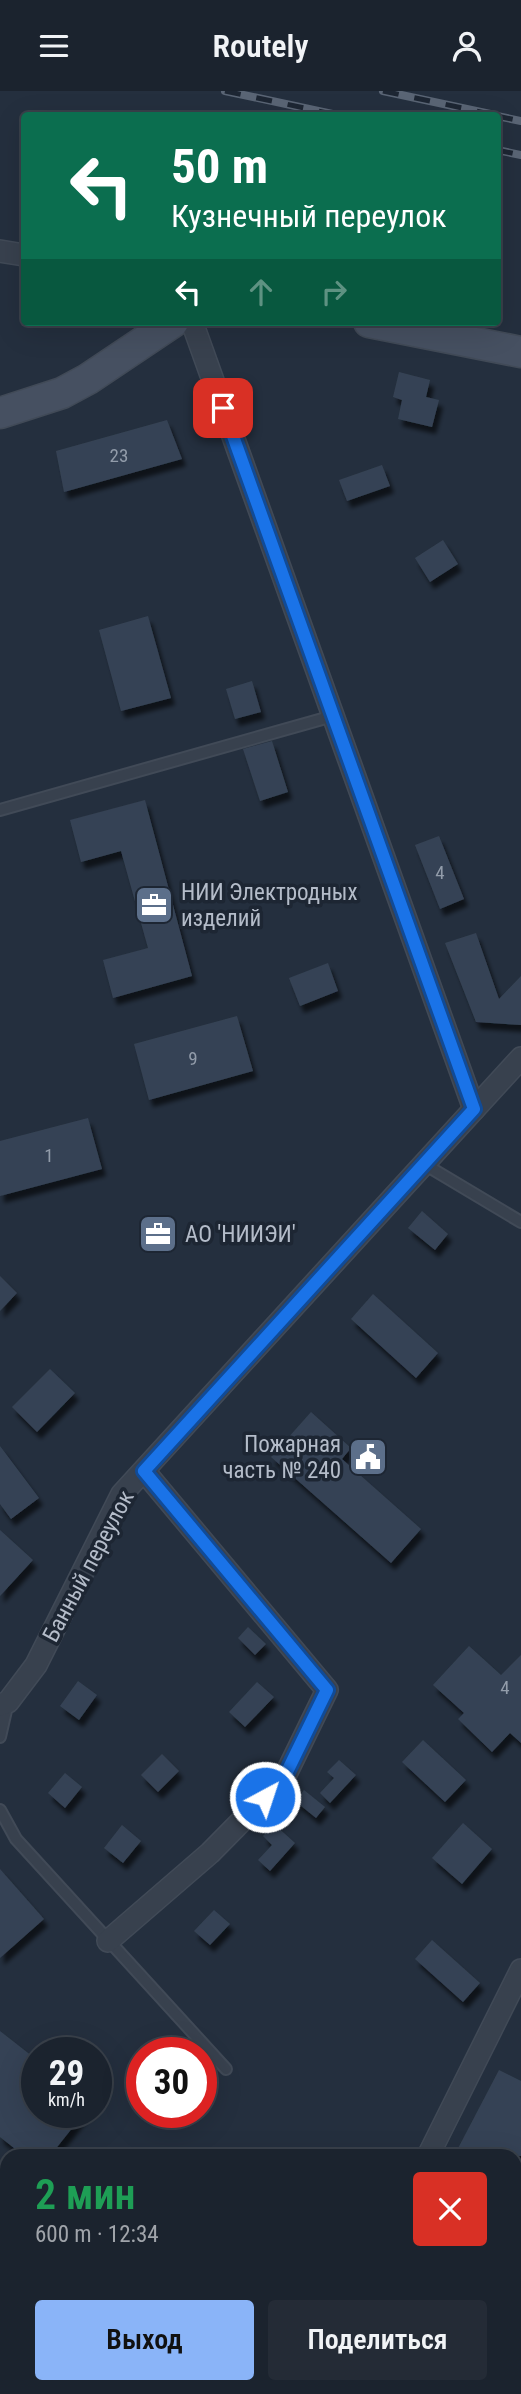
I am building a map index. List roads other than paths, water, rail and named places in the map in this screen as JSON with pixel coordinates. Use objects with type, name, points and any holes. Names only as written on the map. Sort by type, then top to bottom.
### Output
[{"type":"main road","points":[[0,413],[62,393],[88,379],[167,326]]},
{"type":"main road","points":[[389,326],[521,352]]},
{"type":"street","points":[[0,251],[21,254]]},
{"type":"street","points":[[193,326],[474,1109]]},
{"type":"street","name":"Банный переулок","points":[[4,1703],[36,1664],[122,1495],[521,1058]]},
{"type":"street","points":[[108,1941],[210,1853],[284,1778],[327,1690],[144,1471]]},
{"type":"street","points":[[432,2149],[521,1970]]},
{"type":"lane","points":[[0,810],[333,716]]},
{"type":"lane","points":[[424,1164],[521,1222]]},
{"type":"lane","points":[[0,1737],[4,1703]]},
{"type":"lane","points":[[0,1810],[16,1839],[226,2069]]},
{"type":"railway","points":[[225,91],[323,112]]},
{"type":"railway","points":[[383,91],[481,112]]},
{"type":"railway","points":[[501,117],[521,121]]},
{"type":"railway","points":[[501,151],[521,155]]},
{"type":"place","name":"НИИ Электродных изделий","points":[[154,905]]},
{"type":"place","name":"АО 'НИИЭИ'","points":[[158,1234]]},
{"type":"place","name":"Пожарная часть № 240","points":[[368,1457]]}]
